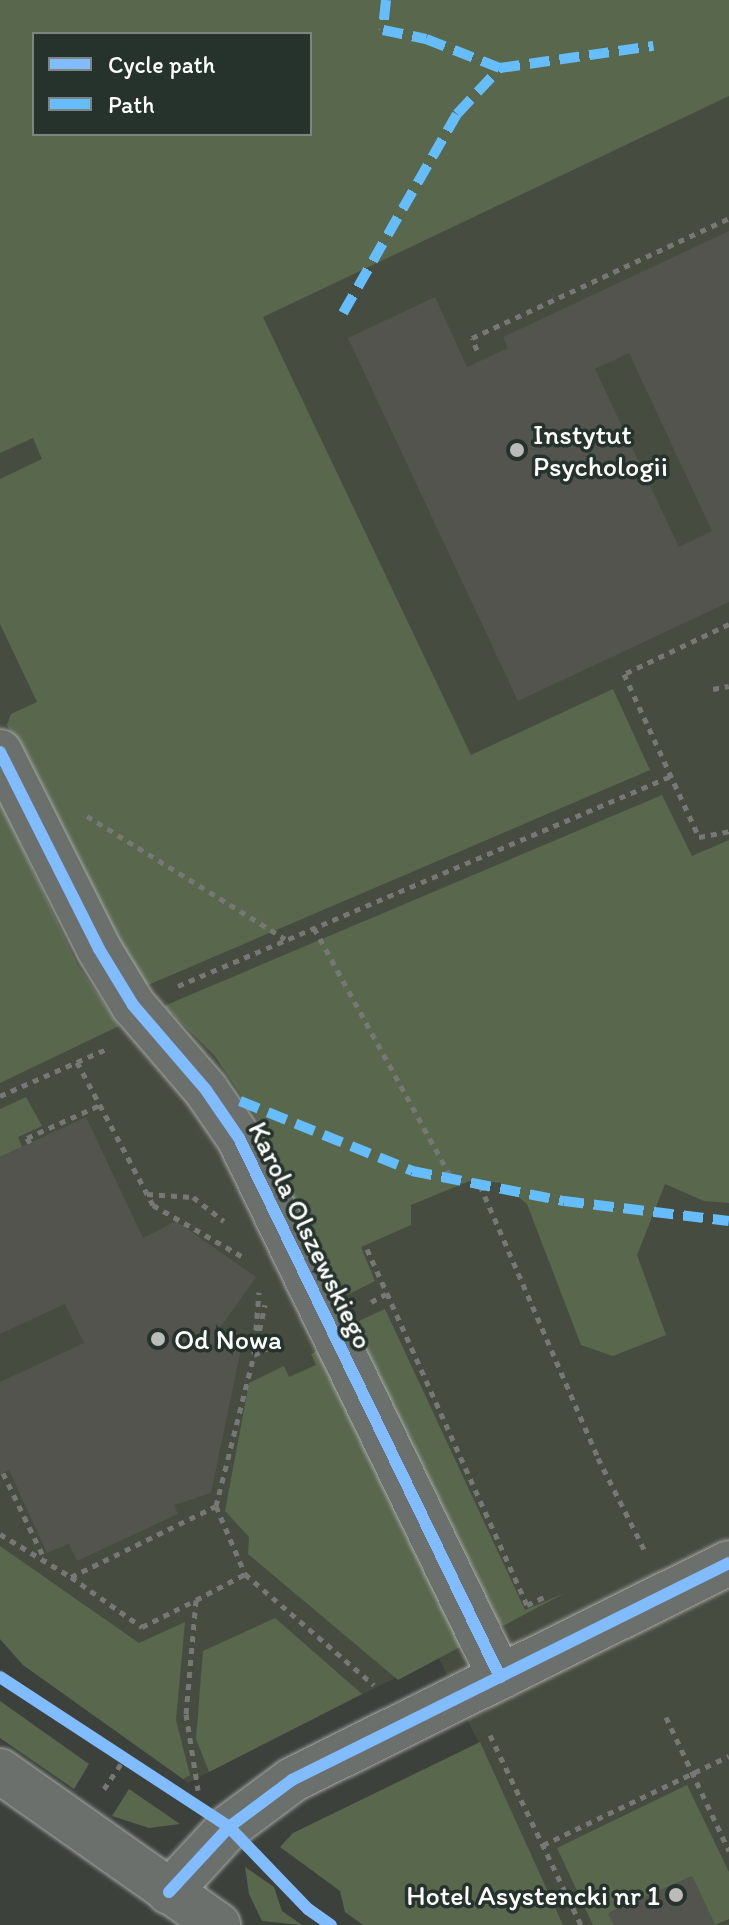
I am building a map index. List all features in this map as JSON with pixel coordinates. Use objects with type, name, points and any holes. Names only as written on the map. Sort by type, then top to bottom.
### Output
[{"type":"street","name":"Karola Olszewskiego","points":[[0,752],[99,949],[142,1017],[206,1090],[239,1138],[500,1677]]},
{"type":"street","points":[[169,1892],[197,1858],[265,1798],[729,1563]]},
{"type":"street","points":[[0,1771],[218,1925]]},
{"type":"path","points":[[477,350],[472,338],[729,218]]},
{"type":"path","points":[[729,624],[624,674],[699,837],[729,831]]},
{"type":"path","points":[[713,689],[729,686]]},
{"type":"path","points":[[0,1096],[77,1062],[142,1017],[286,940],[671,776]]},
{"type":"path","points":[[74,808],[286,940]]},
{"type":"path","points":[[314,928],[452,1179]]},
{"type":"path","points":[[77,1062],[153,1205],[248,1260]]},
{"type":"path","points":[[30,1143],[27,1138],[100,1105]]},
{"type":"path","points":[[480,1185],[598,1458],[651,1565]]},
{"type":"path","points":[[147,1194],[193,1197],[222,1219]]},
{"type":"path","points":[[367,1249],[527,1605],[555,1592]]},
{"type":"path","points":[[260,1282],[254,1355],[216,1506],[245,1574],[387,1696]]},
{"type":"path","points":[[371,1302],[386,1294]]},
{"type":"path","points":[[254,1355],[275,1344]]},
{"type":"path","points":[[3,1473],[45,1561]]},
{"type":"path","points":[[71,1577],[216,1506]]},
{"type":"path","points":[[0,1534],[71,1577],[142,1627],[245,1574]]},
{"type":"path","points":[[196,1600],[186,1714],[200,1780],[196,1805]]},
{"type":"path","points":[[666,1717],[729,1851]]},
{"type":"path","points":[[486,1730],[581,1925]]},
{"type":"path","points":[[543,1845],[729,1756]]},
{"type":"path","points":[[102,1792],[124,1759]]},
{"type":"path","points":[[721,1835],[729,1838]]},
{"type":"shaded area","points":[[309,0],[729,0],[729,1925],[563,1925],[438,1656],[188,1783],[23,1665],[0,1639],[0,146],[32,131],[32,136],[312,136],[312,32],[241,32]]},
{"type":"green space","points":[[0,0],[729,0],[729,96],[263,317],[471,755],[613,689],[650,770],[148,985],[141,983],[109,934],[7,725],[11,714],[37,702],[0,624],[0,479],[42,459],[33,438],[0,453]]},
{"type":"green space","points":[[662,795],[692,856],[729,840],[729,1203],[704,1201],[665,1184],[637,1255],[666,1335],[613,1356],[581,1345],[527,1204],[502,1183],[472,1180],[411,1205],[411,1225],[361,1247],[375,1281],[339,1299],[257,1118],[214,1055],[164,1006]]},
{"type":"green space","points":[[0,801],[77,964],[119,1026],[0,1083]]},
{"type":"green space","points":[[26,1097],[42,1126],[18,1137],[22,1147],[0,1157],[0,1109]]},
{"type":"green space","points":[[385,1309],[525,1610],[565,1593],[503,1626],[489,1614],[352,1324]]},
{"type":"green space","points":[[321,1349],[462,1646],[398,1680],[248,1554],[249,1537],[225,1511],[249,1383],[284,1366],[289,1377],[316,1365],[311,1354]]},
{"type":"green space","points":[[0,1546],[139,1643],[185,1622],[176,1720],[190,1775],[183,1779],[23,1665],[0,1639]]},
{"type":"green space","points":[[275,1618],[362,1694],[209,1772],[196,1739],[203,1651]]},
{"type":"green space","points":[[0,1701],[89,1764],[74,1789],[0,1738]]},
{"type":"green space","points":[[480,1742],[563,1925],[363,1925],[345,1912],[340,1891],[280,1847],[293,1833]]},
{"type":"green space","points":[[687,1785],[729,1872],[729,1919],[715,1925],[692,1876],[609,1913],[614,1925],[593,1925],[557,1848]]},
{"type":"green space","points":[[129,1789],[180,1824],[149,1828],[112,1816]]},
{"type":"green space","points":[[245,1867],[274,1887],[282,1911],[302,1925],[262,1921],[249,1894]]},
{"type":"building","name":"Instytut Psychologii","points":[[729,231],[729,602],[518,701],[348,338],[435,297],[467,367],[508,348],[503,337]],"holes":[[[629,353],[712,531],[679,547],[595,369]]]},
{"type":"building","name":"Od Nowa","points":[[86,1117],[143,1238],[176,1221],[256,1277],[220,1328],[242,1344],[211,1493],[174,1505],[178,1514],[77,1561],[69,1544],[47,1553],[9,1470],[0,1475],[0,1382],[84,1343],[65,1304],[0,1334],[0,1157]]},
{"type":"building","name":"Hotel Asystencki nr 1","points":[[692,1876],[715,1925],[614,1925],[608,1914]]},
{"type":"marked path","points":[[386,0],[383,30],[426,39],[500,68]]},
{"type":"marked path","points":[[343,313],[457,114],[500,68],[653,46]]},
{"type":"marked path","points":[[240,1101],[412,1171],[564,1201],[729,1221]]},
{"type":"cycle path","points":[[0,752],[99,949],[133,1005],[206,1090],[239,1138],[500,1677]]},
{"type":"cycle path","points":[[169,1892],[229,1827],[292,1780],[729,1563]]},
{"type":"cycle path","points":[[0,1677],[229,1827],[308,1909],[331,1925]]},
{"type":"place","name":"Instytut Psychologii","points":[[517,450]]},
{"type":"place","name":"Od Nowa","points":[[158,1339]]},
{"type":"place","name":"Hotel Asystencki nr 1","points":[[676,1895]]}]
